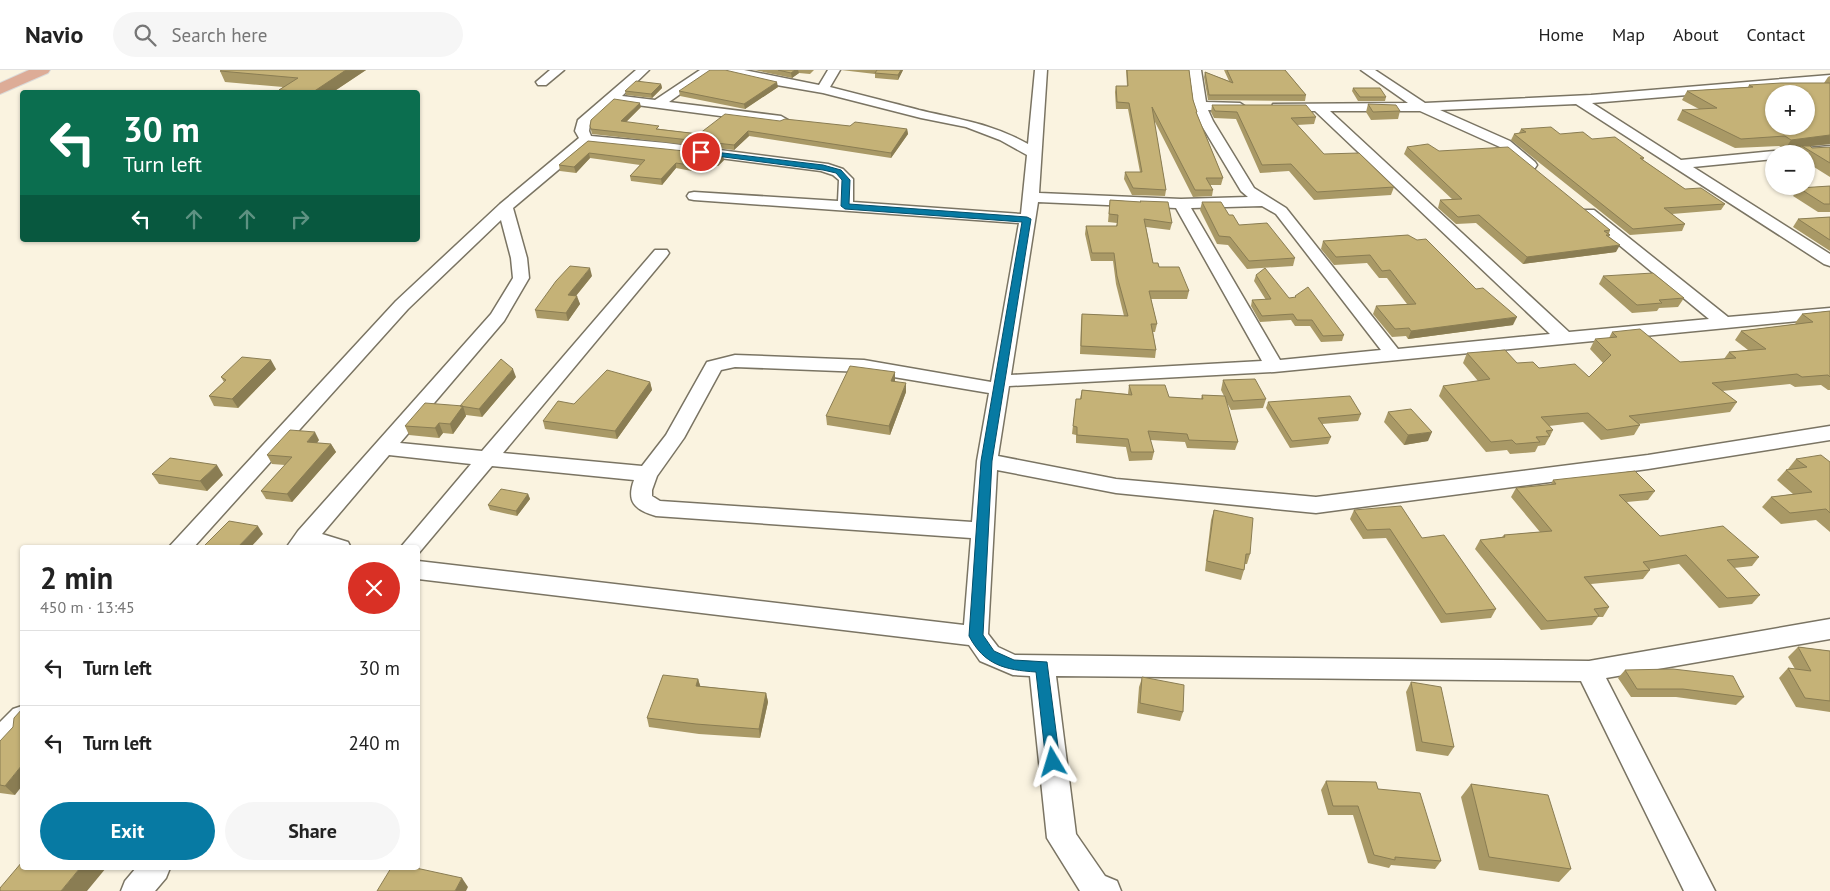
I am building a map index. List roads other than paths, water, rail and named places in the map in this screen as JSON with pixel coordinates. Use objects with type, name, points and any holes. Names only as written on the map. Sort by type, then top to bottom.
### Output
[{"type":"main road","points":[[0,78],[19,70]]},
{"type":"main road","points":[[0,88],[42,70]]},
{"type":"street","points":[[542,82],[558,70]]},
{"type":"street","points":[[643,70],[584,123],[582,131],[586,138],[599,142],[666,147],[823,168],[838,172],[846,180],[845,206]]},
{"type":"street","points":[[657,104],[708,70]]},
{"type":"street","points":[[729,70],[765,79],[824,89],[921,114],[970,124],[1005,137],[1034,153]]},
{"type":"street","points":[[824,89],[834,70]]},
{"type":"street","points":[[1041,70],[1031,197],[986,461],[976,636],[989,654],[1013,665],[1042,666],[1589,671],[1830,629]]},
{"type":"street","points":[[1195,70],[1200,106],[1206,121],[1248,191],[1281,211],[1393,354]]},
{"type":"street","points":[[1367,70],[1422,107],[1505,144],[1542,175]]},
{"type":"street","points":[[1269,107],[1422,107],[1579,100],[1830,80]]},
{"type":"street","points":[[611,98],[781,120]]},
{"type":"street","points":[[1579,100],[1830,261]]},
{"type":"street","points":[[1200,106],[1250,107]]},
{"type":"street","points":[[1318,107],[1564,338]]},
{"type":"street","points":[[181,545],[402,305],[505,207],[586,138]]},
{"type":"street","points":[[1815,151],[1830,150]]},
{"type":"street","points":[[1679,164],[1765,156]]},
{"type":"street","points":[[694,196],[1027,219]]},
{"type":"street","points":[[1031,197],[1181,204],[1265,201]]},
{"type":"street","points":[[1181,204],[1274,366]]},
{"type":"street","points":[[1580,206],[1724,323]]},
{"type":"street","points":[[302,542],[498,317],[521,278],[519,258],[505,207]]},
{"type":"street","points":[[1770,223],[1790,221]]},
{"type":"street","points":[[414,545],[661,253]]},
{"type":"street","points":[[982,531],[656,508],[642,500],[641,490],[648,474],[674,438],[714,366],[735,361],[864,366],[999,385],[1274,366],[1830,313]]},
{"type":"street","points":[[986,461],[1116,486],[1316,505],[1648,462],[1830,433]]},
{"type":"street","points":[[383,448],[648,474]]},
{"type":"street","points":[[302,542],[321,545]]},
{"type":"street","points":[[420,570],[976,636]]},
{"type":"street","points":[[1042,666],[1062,838],[1094,886],[1106,891]]},
{"type":"street","points":[[1589,671],[1700,891]]},
{"type":"street","points":[[0,741],[20,719]]},
{"type":"street","points":[[136,891],[153,870]]}]
